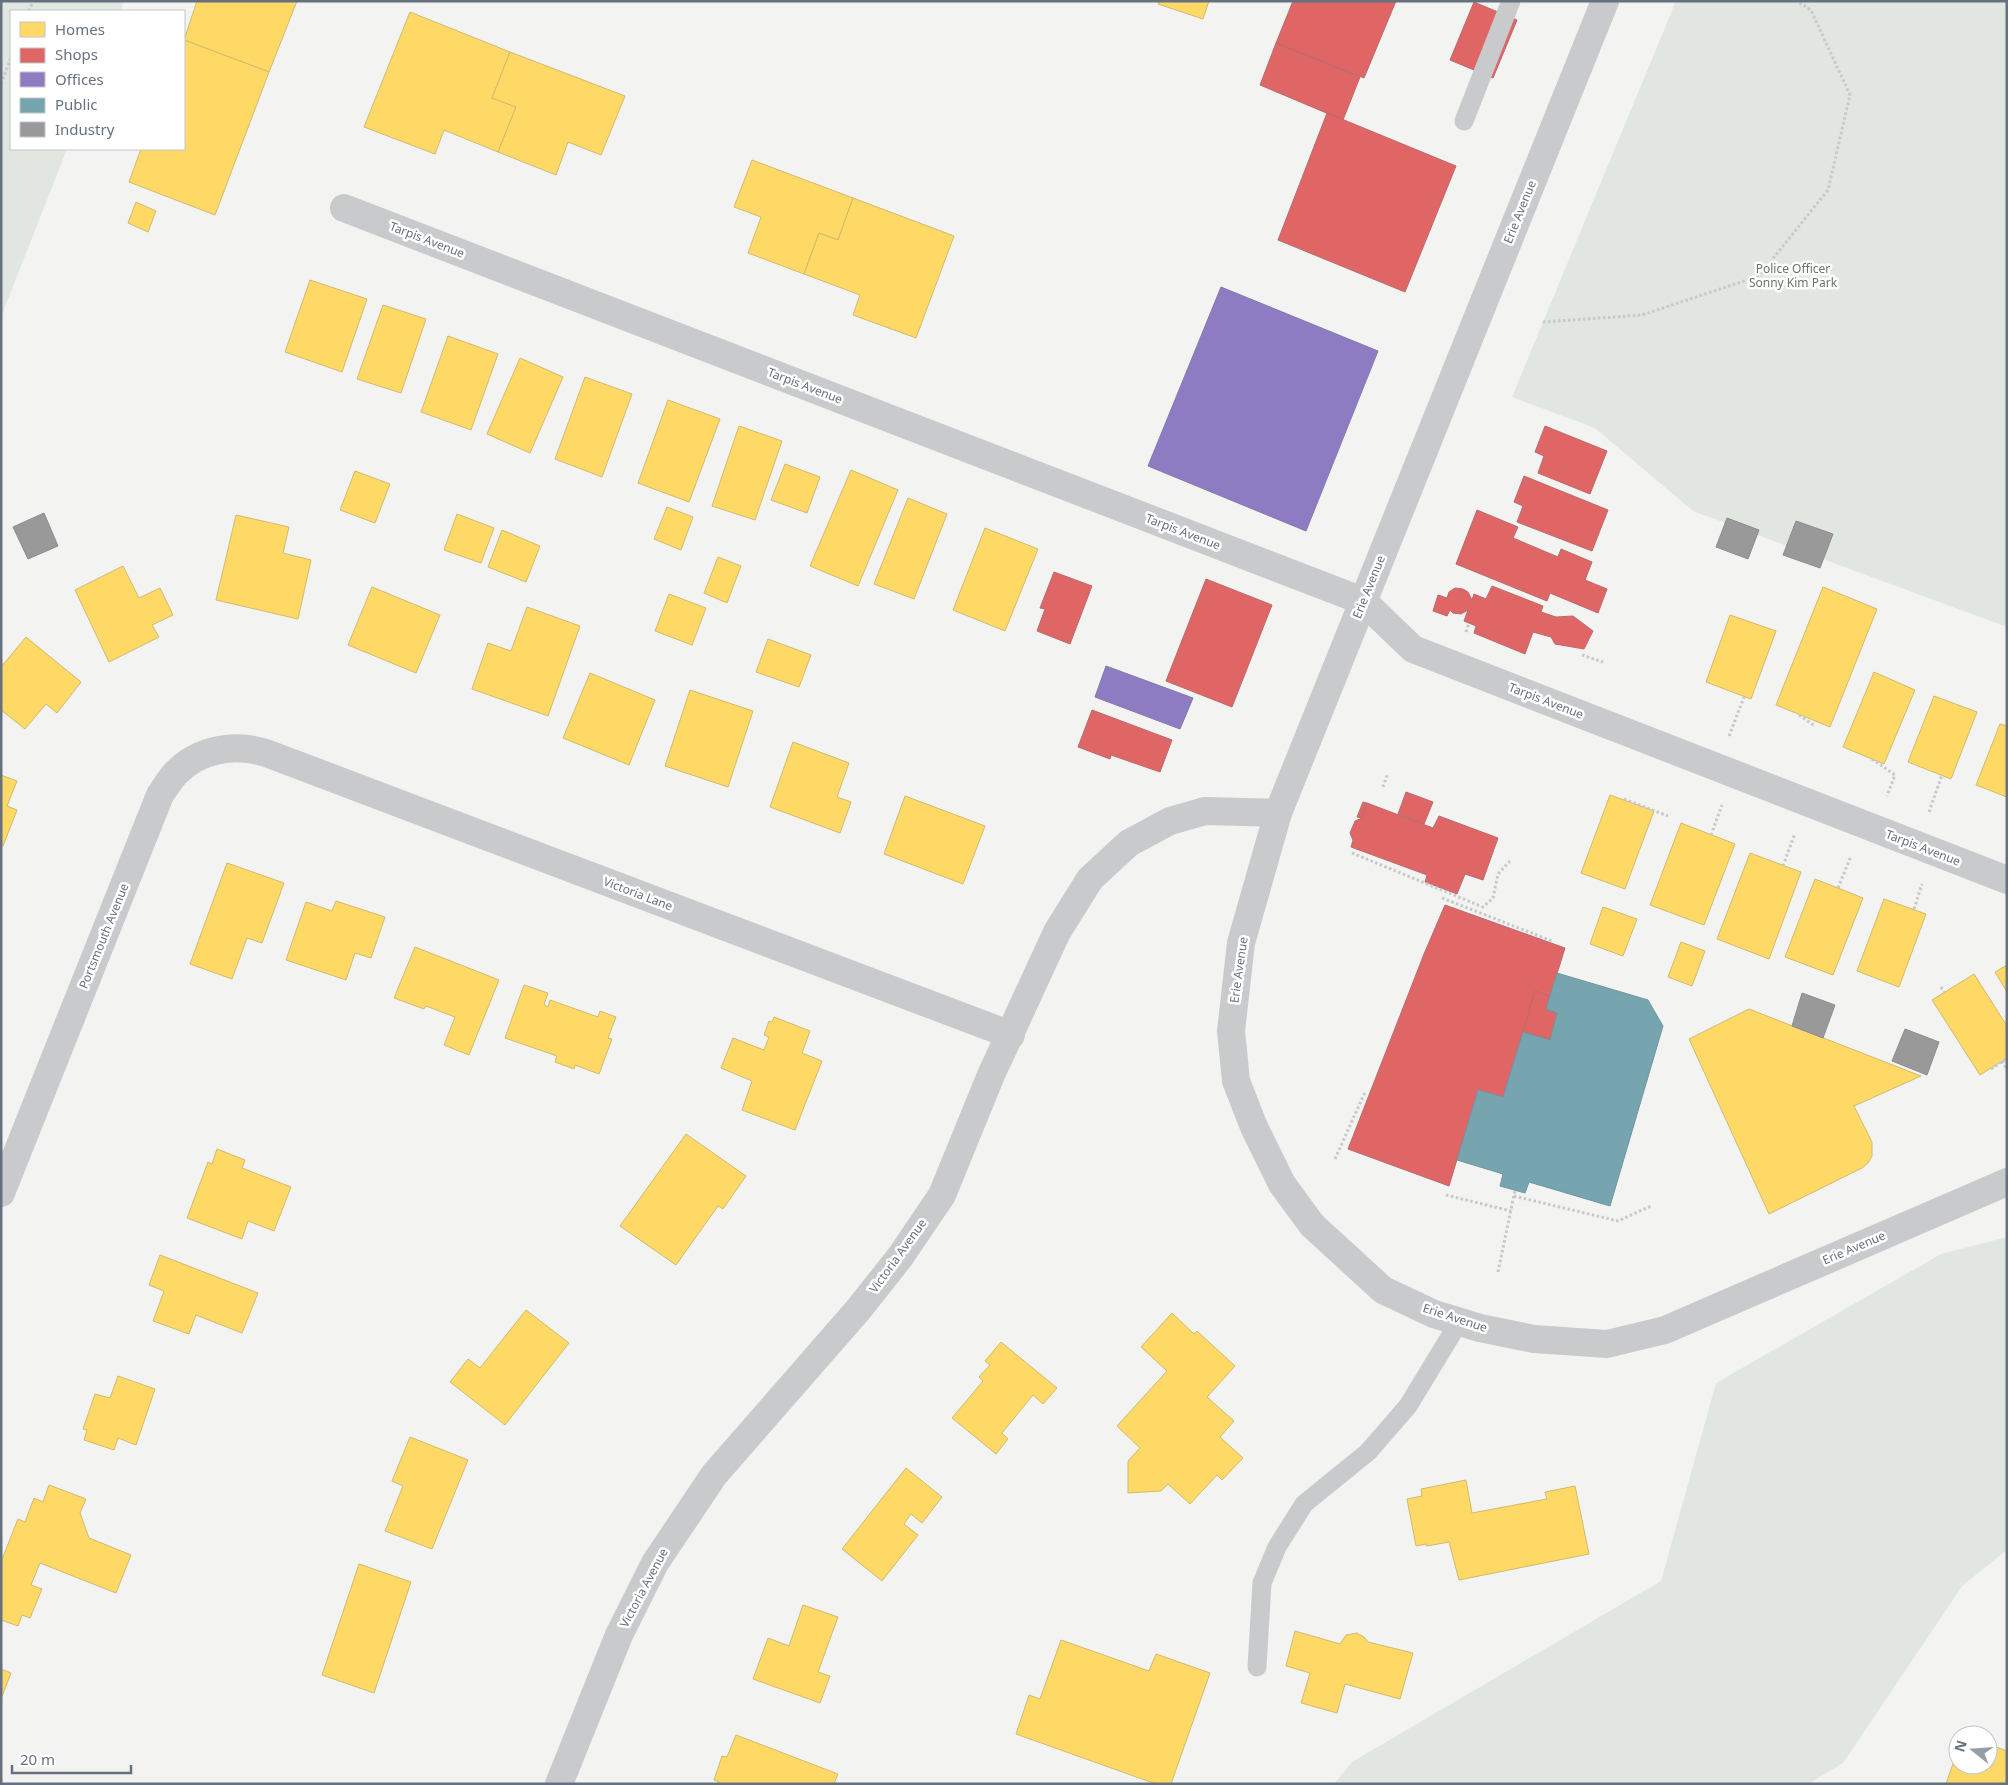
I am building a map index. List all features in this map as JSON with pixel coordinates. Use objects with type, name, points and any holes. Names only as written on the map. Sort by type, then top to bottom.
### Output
[{"type":"street","name":"Erie Avenue","points":[[1605,1],[1278,813],[1241,942],[1231,1031],[1236,1081],[1254,1127],[1282,1184],[1312,1225],[1383,1290],[1434,1314],[1480,1328],[1534,1339],[1607,1344],[1665,1330],[2007,1182]]},
{"type":"street","name":"Tarpis Avenue","points":[[344,208],[1363,602],[1413,649],[2007,880]]},
{"type":"street","name":"Portsmouth Avenue","points":[[1,1192],[160,795],[176,772],[199,756],[224,748],[252,749],[266,753]]},
{"type":"street","name":"Victoria Lane","points":[[266,753],[1010,1036]]},
{"type":"street","name":"Victoria Avenue","points":[[559,1784],[619,1635],[655,1563],[714,1475],[858,1310],[900,1257],[942,1195],[991,1075],[1057,932],[1090,879],[1129,843],[1170,821],[1205,811],[1278,813]]},
{"type":"lane","points":[[1464,121],[1511,1]]},
{"type":"lane","points":[[1257,1667],[1262,1583],[1277,1547],[1304,1504],[1368,1452],[1408,1406],[1460,1322]]},
{"type":"path","points":[[1543,322],[1642,315],[1759,276],[1828,190],[1850,95],[1811,10],[1797,1]]},
{"type":"path","points":[[1,84],[10,61]]},
{"type":"path","points":[[1582,655],[1603,662]]},
{"type":"path","points":[[1729,737],[1744,697]]},
{"type":"path","points":[[1799,715],[1815,726]]},
{"type":"path","points":[[1872,759],[1895,775],[1885,801]]},
{"type":"path","points":[[1383,787],[1388,773]]},
{"type":"path","points":[[1927,818],[1942,775]]},
{"type":"path","points":[[1624,799],[1668,816]]},
{"type":"path","points":[[1711,835],[1724,799]]},
{"type":"path","points":[[1838,888],[1853,850]]},
{"type":"path","points":[[1352,853],[1483,907],[1493,898],[1498,874],[1510,861]]},
{"type":"path","points":[[1914,910],[1924,878]]},
{"type":"path","points":[[1442,898],[1552,941],[1552,944]]},
{"type":"path","points":[[1941,987],[1944,992]]},
{"type":"path","points":[[1991,1069],[2007,1058]]},
{"type":"path","points":[[2002,1061],[2007,1069]]},
{"type":"path","points":[[1335,1159],[1365,1092]]},
{"type":"path","points":[[1498,1272],[1515,1190]]},
{"type":"path","points":[[1446,1195],[1510,1211]]},
{"type":"path","points":[[1514,1196],[1618,1221],[1651,1206]]},
{"type":"green space","points":[[1,1],[124,1],[120,10],[10,10],[10,150],[67,150],[1,317]]},
{"type":"green space","name":"Police Officer Sonny Kim Park","points":[[1676,1],[2007,1],[2007,627],[1693,511],[1595,428],[1512,397]]},
{"type":"green space","points":[[2007,1237],[2007,1550],[1963,1585],[1843,1763],[1808,1784],[1334,1784],[1352,1762],[1661,1581],[1716,1383],[1941,1254]]},
{"type":"building: Homes","points":[[197,1],[297,1],[269,72],[185,40]]},
{"type":"building: Homes","points":[[1159,1],[1209,1],[1203,19],[1158,4]]},
{"type":"building: Homes","points":[[410,12],[510,52],[492,98],[516,107],[498,152],[444,130],[435,154],[364,127]]},
{"type":"building: Homes","points":[[185,40],[269,72],[215,215],[129,182],[141,150],[185,150]]},
{"type":"building: Homes","points":[[510,52],[625,96],[601,155],[568,142],[556,175],[498,152],[516,107],[492,98]]},
{"type":"building: Homes","points":[[752,160],[853,198],[838,240],[819,233],[804,274],[748,253],[761,217],[734,207]]},
{"type":"building: Homes","points":[[853,198],[954,236],[916,338],[853,315],[860,295],[804,274],[819,233],[838,240]]},
{"type":"building: Homes","points":[[136,202],[156,211],[148,232],[128,223]]},
{"type":"building: Homes","points":[[310,280],[367,299],[342,372],[285,352]]},
{"type":"building: Homes","points":[[383,305],[426,319],[401,393],[357,379]]},
{"type":"building: Homes","points":[[448,336],[498,354],[471,430],[421,412]]},
{"type":"building: Homes","points":[[520,358],[563,377],[530,453],[487,434]]},
{"type":"building: Homes","points":[[585,377],[632,394],[602,477],[555,459]]},
{"type":"building: Homes","points":[[668,400],[720,419],[689,502],[638,483]]},
{"type":"building: Homes","points":[[739,426],[782,441],[755,520],[712,506]]},
{"type":"building: Homes","points":[[785,464],[820,477],[807,513],[771,500]]},
{"type":"building: Homes","points":[[851,470],[898,490],[858,586],[810,566]]},
{"type":"building: Homes","points":[[355,471],[390,484],[375,523],[340,510]]},
{"type":"building: Homes","points":[[908,498],[947,514],[914,599],[874,584]]},
{"type":"building: Homes","points":[[667,507],[693,517],[681,550],[654,539]]},
{"type":"building: Homes","points":[[457,514],[494,528],[481,563],[444,550]]},
{"type":"building: Homes","points":[[236,515],[289,527],[283,553],[311,560],[298,619],[216,600]]},
{"type":"building: Homes","points":[[985,528],[1038,549],[1005,631],[953,610]]},
{"type":"building: Homes","points":[[502,530],[540,546],[526,582],[488,567]]},
{"type":"building: Homes","points":[[718,557],[741,566],[727,603],[704,593]]},
{"type":"building: Homes","points":[[123,566],[139,598],[160,588],[173,615],[152,625],[159,637],[109,662],[75,590]]},
{"type":"building: Homes","points":[[372,587],[440,615],[416,673],[348,645]]},
{"type":"building: Homes","points":[[1823,587],[1877,609],[1830,727],[1776,705]]},
{"type":"building: Homes","points":[[669,594],[706,608],[692,645],[655,631]]},
{"type":"building: Homes","points":[[527,607],[580,626],[548,716],[472,689],[488,643],[511,651]]},
{"type":"building: Homes","points":[[1730,615],[1776,631],[1751,699],[1706,682]]},
{"type":"building: Homes","points":[[26,637],[81,682],[57,713],[46,704],[25,729],[1,710],[1,667]]},
{"type":"building: Homes","points":[[768,639],[811,655],[799,687],[756,672]]},
{"type":"building: Homes","points":[[1874,672],[1915,690],[1884,764],[1843,747]]},
{"type":"building: Homes","points":[[590,673],[655,700],[629,765],[563,738]]},
{"type":"building: Homes","points":[[690,690],[753,711],[728,787],[665,766]]},
{"type":"building: Homes","points":[[1934,696],[1977,712],[1951,779],[1908,762]]},
{"type":"building: Homes","points":[[2000,724],[2007,726],[2007,797],[1976,785]]},
{"type":"building: Homes","points":[[793,742],[849,763],[837,797],[851,802],[840,833],[770,807]]},
{"type":"building: Homes","points":[[1,775],[17,781],[7,806],[17,810],[3,846],[1,845]]},
{"type":"building: Homes","points":[[1610,795],[1654,811],[1625,889],[1581,873]]},
{"type":"building: Homes","points":[[905,796],[985,826],[963,884],[884,854]]},
{"type":"building: Homes","points":[[1681,823],[1735,844],[1704,925],[1650,905]]},
{"type":"building: Homes","points":[[1750,853],[1801,872],[1769,959],[1717,939]]},
{"type":"building: Homes","points":[[227,863],[284,883],[262,943],[247,938],[232,979],[190,964]]},
{"type":"building: Homes","points":[[1815,879],[1863,898],[1833,975],[1785,957]]},
{"type":"building: Homes","points":[[1884,899],[1926,914],[1899,987],[1857,971]]},
{"type":"building: Homes","points":[[336,901],[385,917],[371,958],[355,953],[346,980],[286,960],[306,902],[332,911]]},
{"type":"building: Homes","points":[[1603,907],[1637,919],[1623,956],[1590,944]]},
{"type":"building: Homes","points":[[1681,942],[1705,951],[1692,986],[1668,977]]},
{"type":"building: Homes","points":[[415,947],[499,980],[469,1055],[444,1045],[455,1017],[426,1006],[424,1009],[394,998]]},
{"type":"building: Homes","points":[[2007,965],[2007,992],[1995,972]]},
{"type":"building: Homes","points":[[1974,974],[2007,1026],[2007,1058],[1980,1075],[1932,1000]]},
{"type":"building: Homes","points":[[524,985],[548,993],[544,1005],[548,1007],[550,1000],[598,1017],[600,1011],[616,1017],[608,1038],[612,1039],[599,1074],[575,1065],[574,1069],[555,1062],[557,1056],[505,1038]]},
{"type":"building: Homes","points":[[1749,1009],[1921,1076],[1854,1106],[1872,1142],[1872,1156],[1868,1163],[1862,1168],[1769,1214],[1689,1039]]},
{"type":"building: Homes","points":[[774,1017],[810,1031],[802,1053],[822,1061],[795,1130],[742,1110],[752,1081],[721,1068],[733,1038],[764,1050],[769,1037],[764,1035],[769,1021],[772,1022]]},
{"type":"building: Homes","points":[[686,1134],[746,1176],[723,1209],[718,1206],[676,1265],[620,1226]]},
{"type":"building: Homes","points":[[217,1149],[245,1160],[242,1168],[291,1187],[274,1231],[248,1221],[242,1239],[187,1218],[208,1162],[212,1164]]},
{"type":"building: Homes","points":[[160,1255],[258,1293],[242,1333],[196,1315],[189,1334],[153,1321],[164,1291],[149,1285]]},
{"type":"building: Homes","points":[[526,1310],[569,1343],[505,1425],[450,1382],[468,1359],[480,1368]]},
{"type":"building: Homes","points":[[1172,1313],[1194,1334],[1197,1331],[1235,1366],[1207,1397],[1234,1421],[1220,1437],[1243,1458],[1222,1480],[1217,1475],[1190,1504],[1168,1484],[1161,1491],[1128,1493],[1128,1461],[1140,1448],[1117,1426],[1167,1371],[1141,1347]]},
{"type":"building: Homes","points":[[1001,1342],[1057,1388],[1043,1404],[1033,1395],[1002,1433],[1008,1439],[996,1454],[952,1418],[983,1381],[979,1377],[990,1365],[985,1361]]},
{"type":"building: Homes","points":[[118,1376],[155,1389],[136,1445],[118,1438],[114,1450],[84,1440],[87,1430],[83,1429],[95,1394],[110,1398]]},
{"type":"building: Homes","points":[[410,1437],[468,1460],[432,1549],[385,1531],[403,1486],[392,1481]]},
{"type":"building: Homes","points":[[906,1468],[942,1497],[922,1523],[911,1514],[904,1524],[918,1535],[882,1581],[842,1549]]},
{"type":"building: Homes","points":[[1466,1480],[1472,1513],[1547,1499],[1545,1492],[1575,1486],[1589,1554],[1459,1580],[1449,1542],[1416,1546],[1407,1499],[1422,1496],[1421,1489]]},
{"type":"building: Homes","points":[[49,1485],[86,1499],[80,1513],[89,1538],[131,1555],[116,1593],[40,1563],[31,1585],[42,1589],[30,1618],[22,1615],[18,1626],[1,1620],[1,1562],[18,1519],[25,1522],[34,1498],[43,1502]]},
{"type":"building: Homes","points":[[359,1564],[411,1582],[374,1693],[322,1675]]},
{"type":"building: Homes","points":[[803,1605],[838,1617],[818,1672],[830,1676],[820,1703],[753,1679],[768,1638],[789,1646]]},
{"type":"building: Homes","points":[[1295,1631],[1340,1644],[1346,1635],[1357,1633],[1368,1642],[1413,1653],[1400,1699],[1345,1684],[1337,1713],[1301,1703],[1310,1673],[1286,1666]]},
{"type":"building: Homes","points":[[1061,1640],[1149,1671],[1156,1654],[1210,1673],[1171,1784],[1156,1784],[1016,1734],[1029,1695],[1040,1699]]},
{"type":"building: Homes","points":[[1,1669],[11,1673],[1,1699]]},
{"type":"building: Homes","points":[[736,1735],[838,1774],[834,1784],[719,1784],[719,1782],[714,1780],[722,1756],[727,1757]]},
{"type":"building: Homes","points":[[1998,1748],[2007,1751],[2007,1784],[1946,1784],[1949,1775],[1998,1775]]},
{"type":"building: Shops","points":[[1293,1],[1396,1],[1364,78],[1276,43]]},
{"type":"building: Shops","points":[[1474,2],[1517,20],[1493,78],[1450,60]]},
{"type":"building: Shops","points":[[1276,43],[1360,77],[1343,120],[1260,85]]},
{"type":"building: Shops","points":[[1327,113],[1456,166],[1405,292],[1278,240]]},
{"type":"building: Shops","points":[[1545,426],[1607,451],[1590,494],[1538,473],[1544,456],[1535,452]]},
{"type":"building: Shops","points":[[1524,476],[1608,510],[1592,551],[1517,522],[1523,506],[1514,502]]},
{"type":"building: Shops","points":[[1477,510],[1518,527],[1513,538],[1558,557],[1561,549],[1592,562],[1585,580],[1607,589],[1598,613],[1550,593],[1547,601],[1456,564]]},
{"type":"building: Shops","points":[[1054,572],[1092,586],[1070,644],[1037,631],[1045,609],[1040,608]]},
{"type":"building: Shops","points":[[1206,579],[1272,605],[1232,707],[1166,681]]},
{"type":"building: Shops","points":[[1492,586],[1543,606],[1541,612],[1556,617],[1573,616],[1593,631],[1584,649],[1555,644],[1551,637],[1533,632],[1525,654],[1474,633],[1476,626],[1464,621],[1468,610],[1461,614],[1453,613],[1450,610],[1447,616],[1433,611],[1438,595],[1447,598],[1449,592],[1455,588],[1468,592],[1472,600],[1474,594],[1486,599]]},
{"type":"building: Shops","points":[[1092,710],[1172,740],[1160,772],[1111,755],[1110,759],[1078,747]]},
{"type":"building: Shops","points":[[1406,792],[1433,802],[1424,824],[1398,814]]},
{"type":"building: Shops","points":[[1363,802],[1367,803],[1362,818],[1357,817]]},
{"type":"building: Shops","points":[[1367,803],[1433,828],[1439,816],[1498,838],[1483,880],[1465,874],[1457,894],[1425,882],[1427,875],[1351,847],[1353,840],[1350,833],[1355,821],[1362,818]]},
{"type":"building: Shops","points":[[1445,905],[1565,948],[1546,1009],[1557,1013],[1550,1040],[1523,1032],[1503,1097],[1478,1090],[1449,1186],[1348,1149]]},
{"type":"building: Shops","points":[[1535,991],[1550,996],[1546,1009],[1557,1013],[1550,1040],[1523,1032]]},
{"type":"building: Offices","points":[[1221,287],[1378,351],[1306,531],[1148,466]]},
{"type":"building: Offices","points":[[1106,666],[1193,698],[1180,729],[1095,697]]},
{"type":"building: Public","points":[[1557,973],[1648,1000],[1663,1026],[1610,1206],[1529,1182],[1525,1193],[1500,1186],[1503,1174],[1457,1160],[1478,1090],[1503,1097],[1523,1032],[1550,1040],[1557,1013],[1546,1009]]},
{"type":"building: Industry","points":[[44,513],[58,546],[28,559],[13,527]]},
{"type":"building: Industry","points":[[1727,518],[1759,530],[1748,559],[1716,547]]},
{"type":"building: Industry","points":[[1796,521],[1833,534],[1820,568],[1783,555]]},
{"type":"building: Industry","points":[[1802,993],[1835,1005],[1823,1038],[1792,1026]]},
{"type":"building: Industry","points":[[1905,1029],[1939,1042],[1927,1075],[1892,1061]]}]
